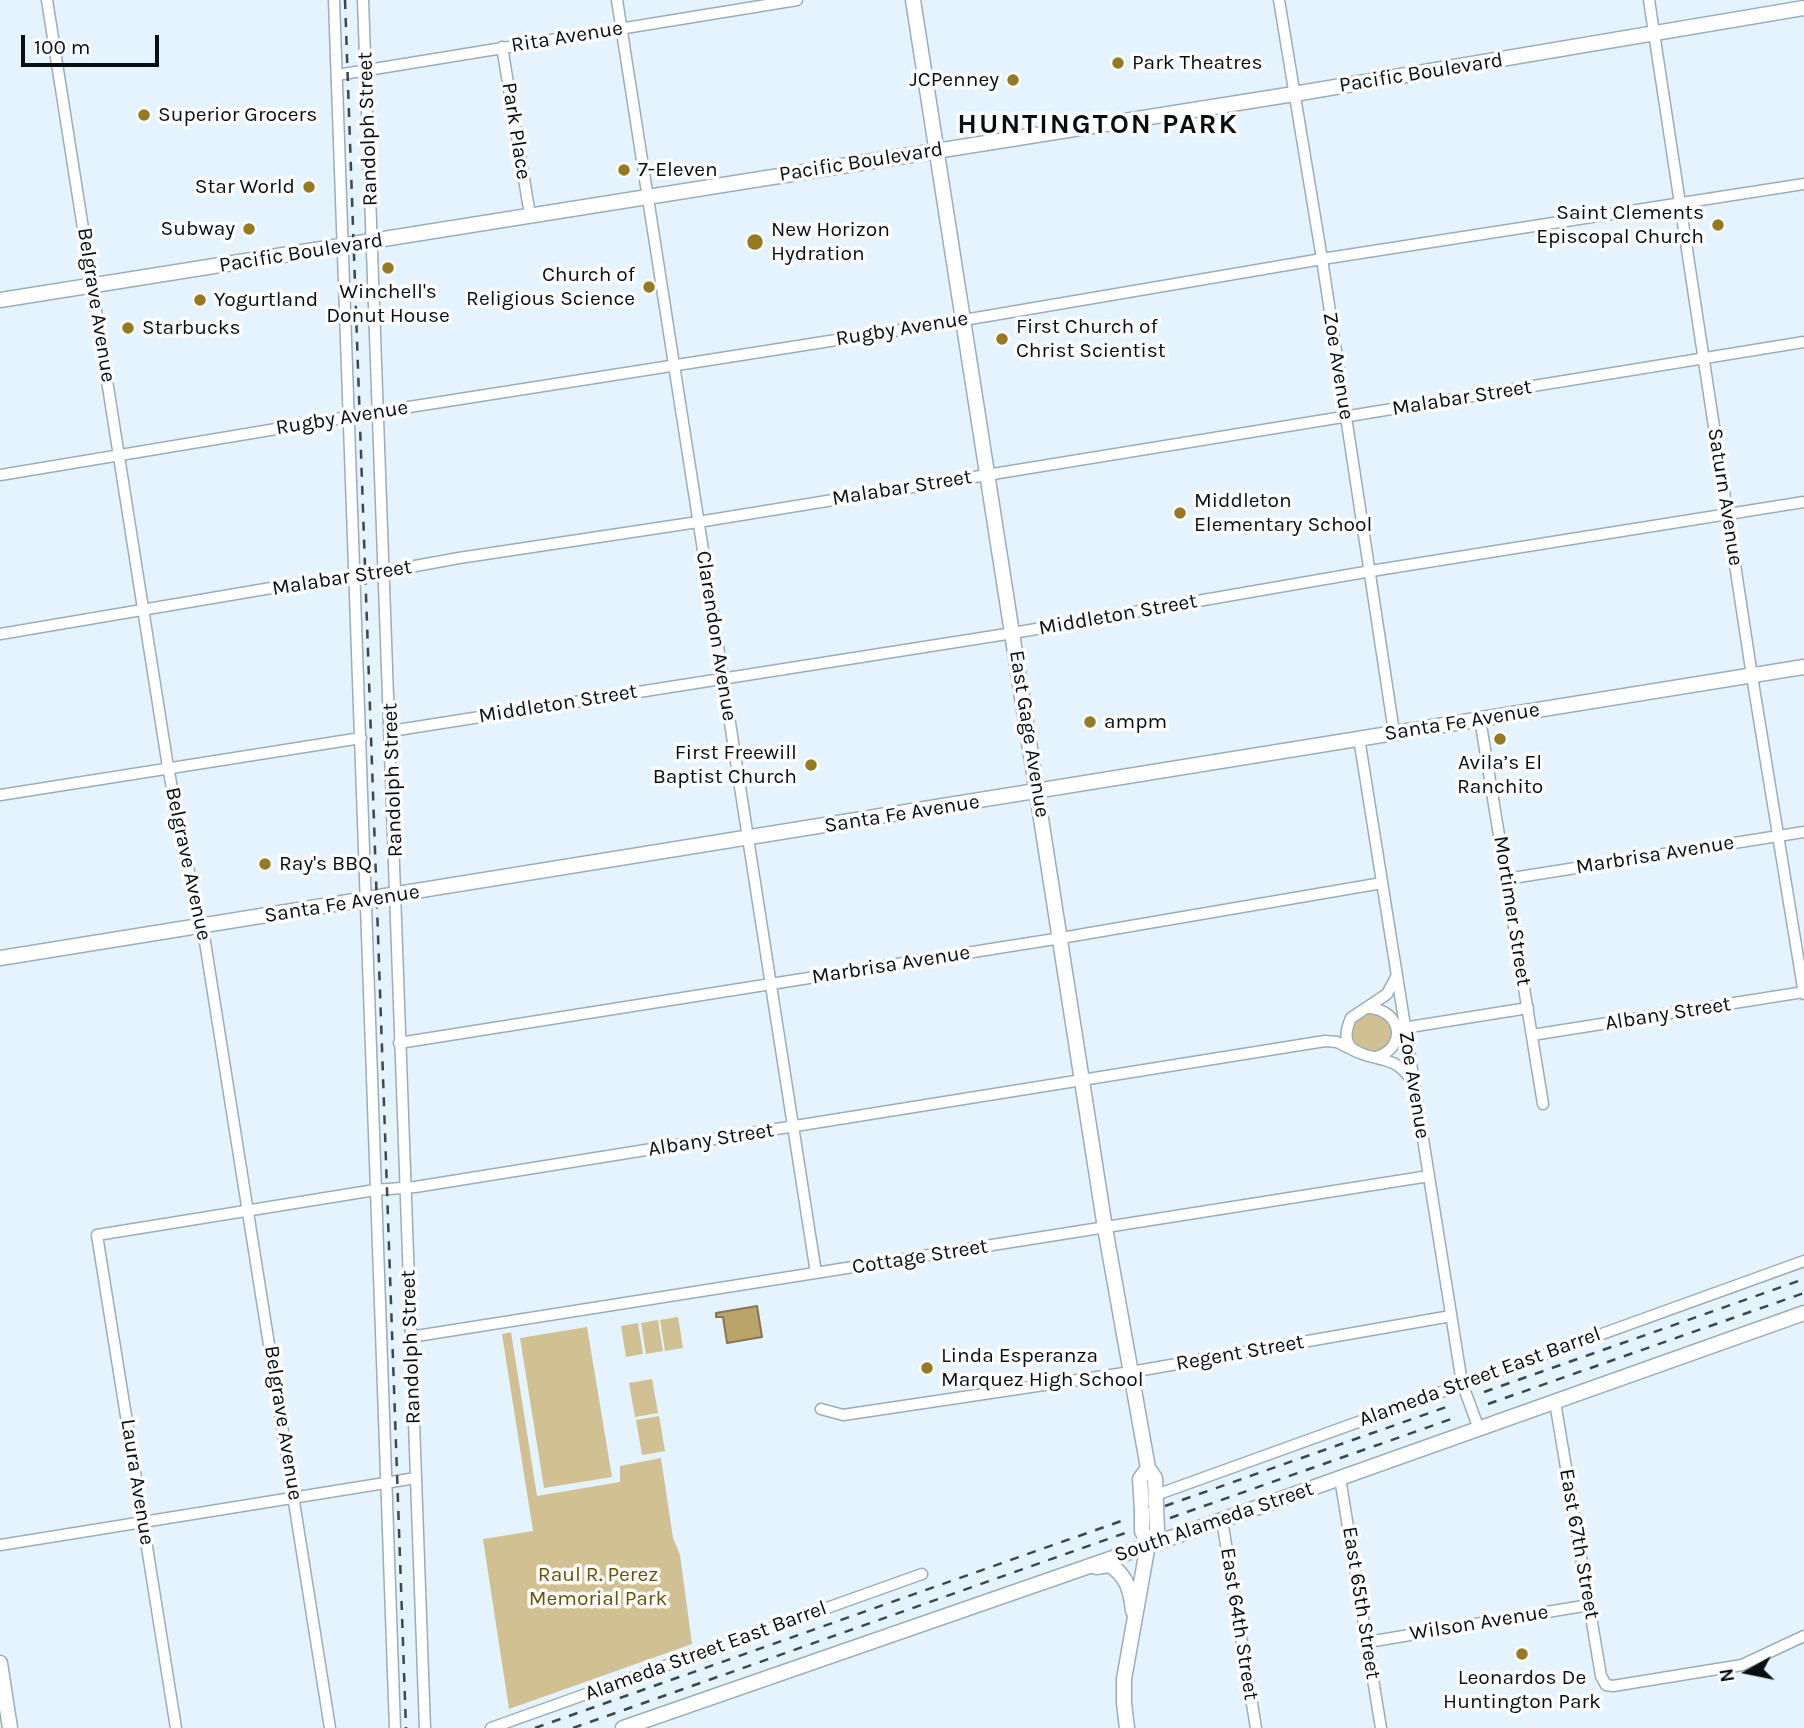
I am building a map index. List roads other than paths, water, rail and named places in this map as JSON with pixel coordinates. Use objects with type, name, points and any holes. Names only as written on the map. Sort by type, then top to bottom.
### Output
[{"type":"main road","name":"East Gage Avenue","points":[[913,0],[1105,1227],[1148,1468],[1155,1478],[1156,1500],[1124,1679],[1127,1728]]},
{"type":"main road","name":"Pacific Boulevard","points":[[0,300],[1294,94],[1804,8]]},
{"type":"main road","name":"Santa Fe Avenue","points":[[0,958],[1804,667]]},
{"type":"main road","name":"South Alameda Street","points":[[623,1728],[1081,1568],[1150,1537],[1222,1520],[1804,1313]]},
{"type":"main road","name":"East Gage Avenue","points":[[1148,1468],[1140,1479],[1142,1531],[1150,1537]]},
{"type":"main road","points":[[1081,1568],[1110,1565],[1119,1571],[1129,1589],[1134,1622]]},
{"type":"main road","points":[[0,1663],[10,1728]]},
{"type":"street","name":"Belgrave Avenue","points":[[47,0],[167,767],[201,927],[249,1210],[330,1728]]},
{"type":"street","name":"Randolph Street","points":[[334,0],[395,1728]]},
{"type":"street","name":"Randolph Street","points":[[363,0],[425,1728]]},
{"type":"street","name":"Clarendon Avenue","points":[[617,0],[816,1273]]},
{"type":"street","name":"Rita Avenue","points":[[337,75],[797,0]]},
{"type":"street","name":"Zoe Avenue","points":[[1279,0],[1322,259],[1394,732]]},
{"type":"street","name":"Saturn Avenue","points":[[1648,0],[1752,676],[1804,993]]},
{"type":"street","name":"Park Place","points":[[502,47],[530,215]]},
{"type":"street","name":"Rugby Avenue","points":[[0,475],[964,320],[1322,259],[1804,184]]},
{"type":"street","name":"Malabar Street","points":[[0,635],[277,587],[353,578],[459,558],[698,522],[1804,342]]},
{"type":"street","name":"Middleton Street","points":[[391,731],[1013,633],[1371,571],[1804,502]]},
{"type":"street","name":"Mortimer Street","points":[[1480,719],[1543,1104]]},
{"type":"street","points":[[0,795],[361,738]]},
{"type":"street","name":"Zoe Avenue","points":[[1359,738],[1397,975],[1401,1028],[1414,1082],[1462,1383],[1479,1429]]},
{"type":"street","name":"Marbrisa Avenue","points":[[1506,879],[1804,832]]},
{"type":"street","name":"Marbrisa Avenue","points":[[399,1043],[1060,938],[1382,883]]},
{"type":"street","points":[[1325,1041],[1334,1036],[1362,1009],[1387,994],[1397,975]]},
{"type":"street","name":"Albany Street","points":[[1532,1035],[1804,993]]},
{"type":"street","points":[[1369,1007],[1387,1012],[1401,1028]]},
{"type":"street","points":[[1401,1028],[1528,1008]]},
{"type":"street","points":[[1352,1018],[1348,1035],[1350,1045],[1357,1052]]},
{"type":"street","points":[[1376,1057],[1393,1047],[1401,1028]]},
{"type":"street","name":"Albany Street","points":[[97,1235],[375,1190],[404,1189],[1325,1041],[1338,1042],[1366,1057],[1376,1057],[1397,1065],[1414,1082]]},
{"type":"street","name":"Cottage Street","points":[[410,1337],[1429,1176]]},
{"type":"street","name":"Laura Avenue","points":[[97,1235],[176,1728]]},
{"type":"street","name":"Alameda Street East Barrel","points":[[1156,1500],[1462,1383],[1804,1261]]},
{"type":"street","name":"Regent Street","points":[[821,1409],[842,1415],[1131,1372],[1451,1316]]},
{"type":"street","name":"East 67th Street","points":[[1555,1402],[1602,1680],[1606,1685],[1742,1665],[1804,1636]]},
{"type":"street","points":[[0,1545],[416,1478]]},
{"type":"street","name":"East 65th Street","points":[[1340,1478],[1381,1728]]},
{"type":"street","name":"East 64th Street","points":[[1222,1520],[1256,1728]]},
{"type":"street","name":"Alameda Street East Barrel","points":[[491,1728],[922,1574]]},
{"type":"street","name":"Wilson Avenue","points":[[1368,1642],[1590,1605]]},
{"type":"railway","points":[[345,0],[406,1728]]},
{"type":"railway","points":[[1484,1392],[1804,1279]]},
{"type":"railway","points":[[1488,1404],[1804,1293]]},
{"type":"railway","points":[[1165,1506],[1452,1405]]},
{"type":"railway","points":[[1170,1518],[1457,1417]]},
{"type":"railway","points":[[535,1728],[1124,1520]]},
{"type":"railway","points":[[573,1728],[1128,1532]]},
{"type":"place","name":"Park Theatres","points":[[1118,63]]},
{"type":"place","name":"JCPenney","points":[[1013,80]]},
{"type":"place","name":"Superior Grocers","points":[[144,115]]},
{"type":"place","name":"7-Eleven","points":[[624,170]]},
{"type":"place","name":"Star World","points":[[309,187]]},
{"type":"place","name":"Saint Clements Episcopal Church","points":[[1718,225]]},
{"type":"place","name":"Subway","points":[[249,229]]},
{"type":"place","name":"New Horizon Hydration","points":[[755,242]]},
{"type":"place","name":"Winchell's Donut House","points":[[388,268]]},
{"type":"place","name":"Church of Religious Science","points":[[649,287]]},
{"type":"place","name":"Yogurtland","points":[[200,300]]},
{"type":"place","name":"Starbucks","points":[[128,328]]},
{"type":"place","name":"First Church of Christ Scientist","points":[[1002,339]]},
{"type":"place","name":"Middleton Elementary School","points":[[1180,513]]},
{"type":"place","name":"ampm","points":[[1090,722]]},
{"type":"place","name":"Avila’s El Ranchito","points":[[1500,739]]},
{"type":"place","name":"First Freewill Baptist Church","points":[[811,765]]},
{"type":"place","name":"Ray's BBQ","points":[[265,864]]},
{"type":"place","name":"Linda Esperanza Marquez High School","points":[[927,1368]]},
{"type":"place","name":"Leonardos De Huntington Park","points":[[1522,1654]]},
{"type":"district","name":"HUNTINGTON PARK","points":[[1098,125]]},
{"type":"park label","name":"Raul R. Perez Memorial Park","points":[[598,1587]]}]
